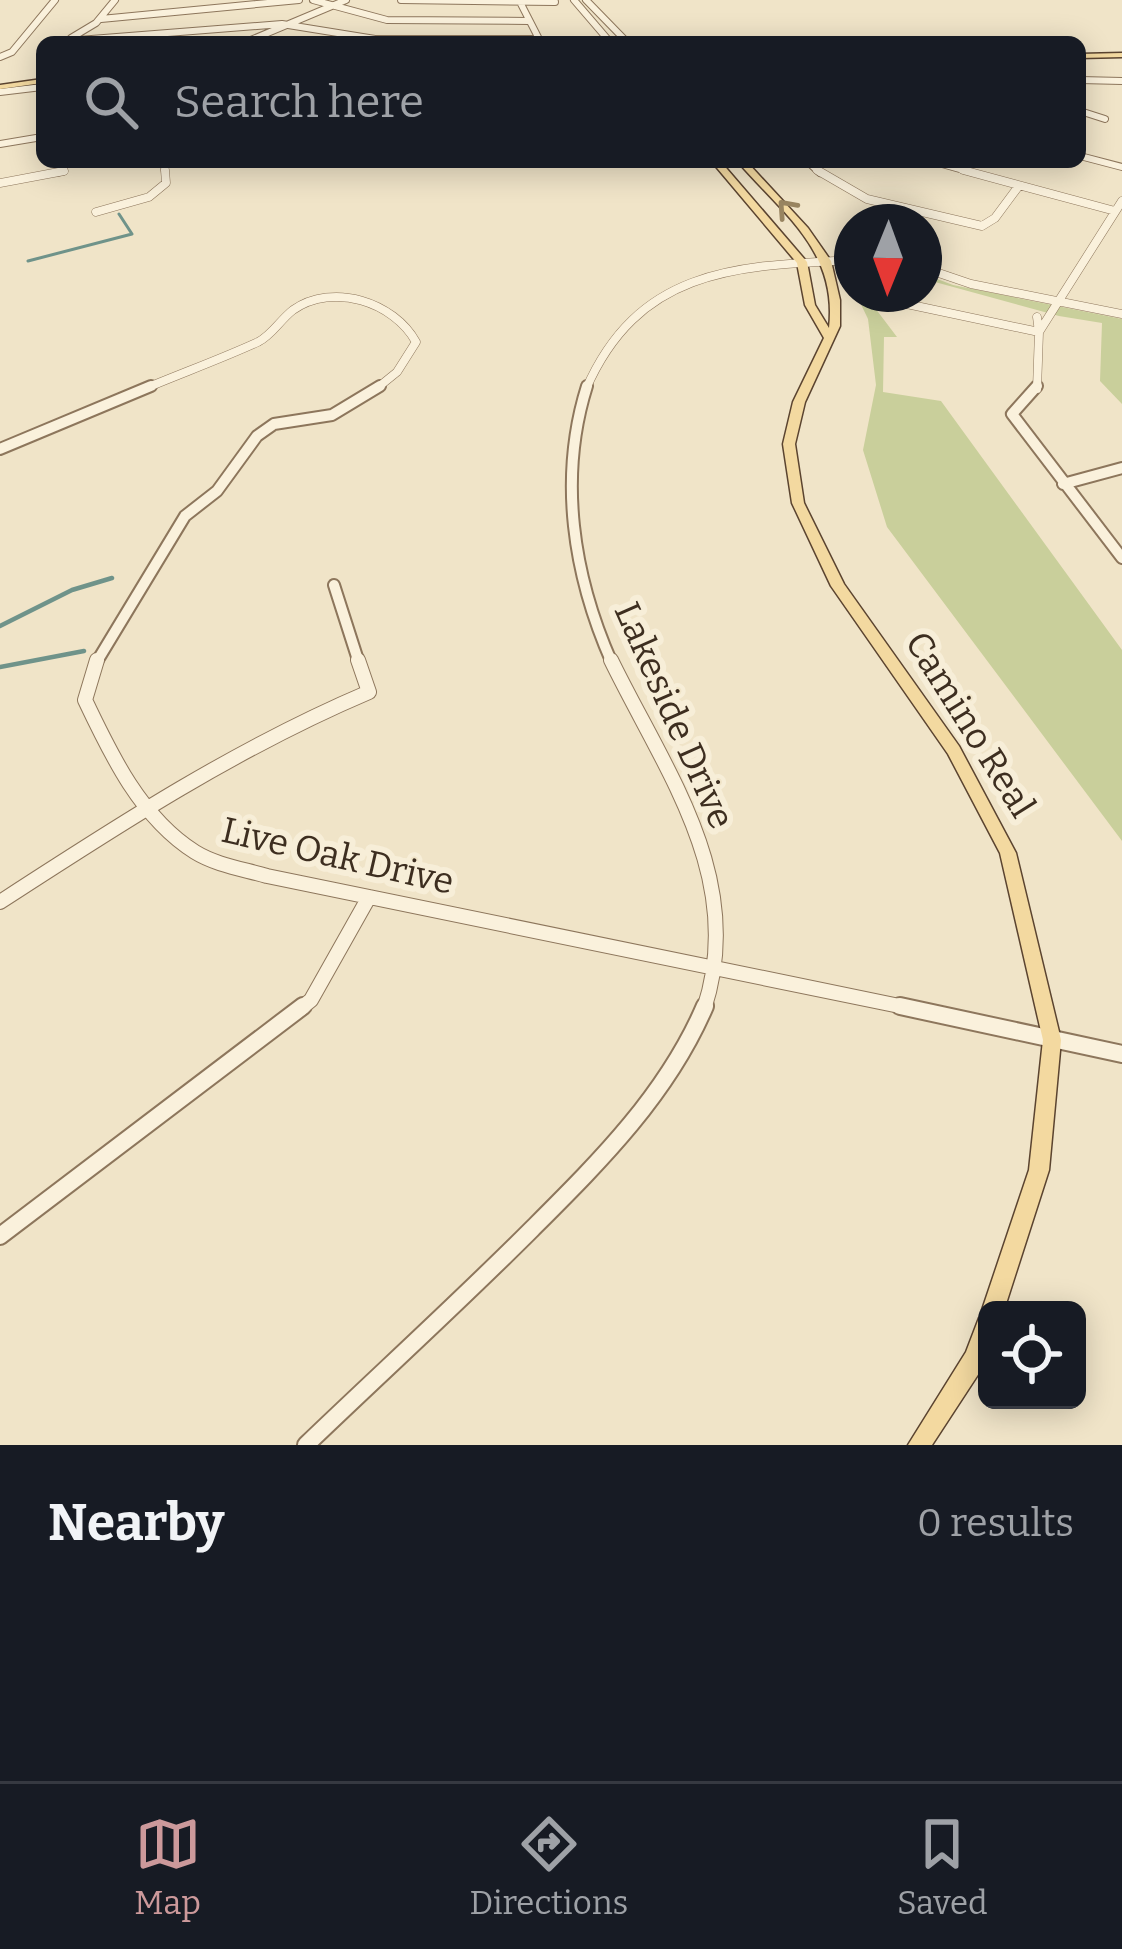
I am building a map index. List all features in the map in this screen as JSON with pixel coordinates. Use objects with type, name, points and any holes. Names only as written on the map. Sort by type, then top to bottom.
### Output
[{"type":"main road","points":[[1086,52],[1122,51]]},
{"type":"main road","points":[[0,86],[36,81]]},
{"type":"main road","points":[[721,168],[802,262],[810,304],[827,334]]},
{"type":"main road","name":"Camino Real","points":[[748,168],[805,230],[826,261],[835,300],[835,326],[827,334],[799,402],[789,444],[799,503],[838,586],[954,751],[1008,853],[1052,1040],[1040,1170],[996,1301]]},
{"type":"main road","points":[[919,1445],[978,1351]]},
{"type":"street","points":[[0,57],[14,50],[56,0]]},
{"type":"street","points":[[75,36],[117,0]]},
{"type":"street","points":[[100,19],[299,0]]},
{"type":"street","points":[[313,0],[400,20],[529,21]]},
{"type":"street","points":[[260,36],[346,0]]},
{"type":"street","points":[[401,0],[555,2]]},
{"type":"street","points":[[574,0],[605,36]]},
{"type":"street","points":[[586,0],[621,36]]},
{"type":"street","points":[[520,2],[537,36]]},
{"type":"street","points":[[141,36],[291,24],[356,36]]},
{"type":"street","points":[[324,36],[331,33]]},
{"type":"street","points":[[1086,80],[1122,80]]},
{"type":"street","points":[[1086,113],[1105,119]]},
{"type":"street","points":[[0,144],[36,138]]},
{"type":"street","points":[[1086,158],[1122,167]]},
{"type":"street","points":[[96,212],[148,197],[166,183],[165,168]]},
{"type":"street","points":[[814,168],[858,197],[982,226],[995,218],[1018,187]]},
{"type":"street","points":[[954,168],[1115,212]]},
{"type":"street","points":[[0,183],[64,171]]},
{"type":"street","points":[[1039,332],[1049,320],[1054,301],[1122,201]]},
{"type":"street","name":"Lakeside Drive","points":[[306,1445],[488,1273],[626,1132],[678,1064],[717,966],[712,882],[677,778],[623,687],[575,549],[570,459],[585,389],[601,354],[631,314],[672,286],[730,268],[834,261]]},
{"type":"street","points":[[942,274],[1122,314]]},
{"type":"street","name":"Live Oak Drive","points":[[0,449],[264,339],[298,306],[334,301],[379,304],[409,322],[416,342],[397,372],[360,402],[332,415],[274,424],[256,436],[217,491],[185,516],[99,654],[85,700],[111,757],[147,806],[196,853],[267,876],[717,966],[1122,1054]]},
{"type":"street","points":[[1054,301],[1036,317],[1037,389],[1012,413],[1122,558]]},
{"type":"street","points":[[942,311],[1039,332]]},
{"type":"street","points":[[1036,317],[1049,320]]},
{"type":"street","points":[[1063,484],[1122,468]]},
{"type":"street","points":[[0,902],[147,806],[278,731],[369,692],[334,585]]},
{"type":"street","points":[[0,1236],[311,1000],[369,897]]},
{"type":"green space","points":[[942,281],[1122,319],[1122,404],[1100,381],[1102,323],[1059,316]]},
{"type":"green space","points":[[865,312],[878,312],[897,337],[884,337],[883,392],[941,401],[1122,650],[1122,841],[887,527],[863,450],[876,385]]},
{"type":"waterway","points":[[28,261],[132,234],[119,214]]},
{"type":"waterway","points":[[0,626],[72,590],[112,578]]},
{"type":"waterway","points":[[0,667],[84,651]]}]
